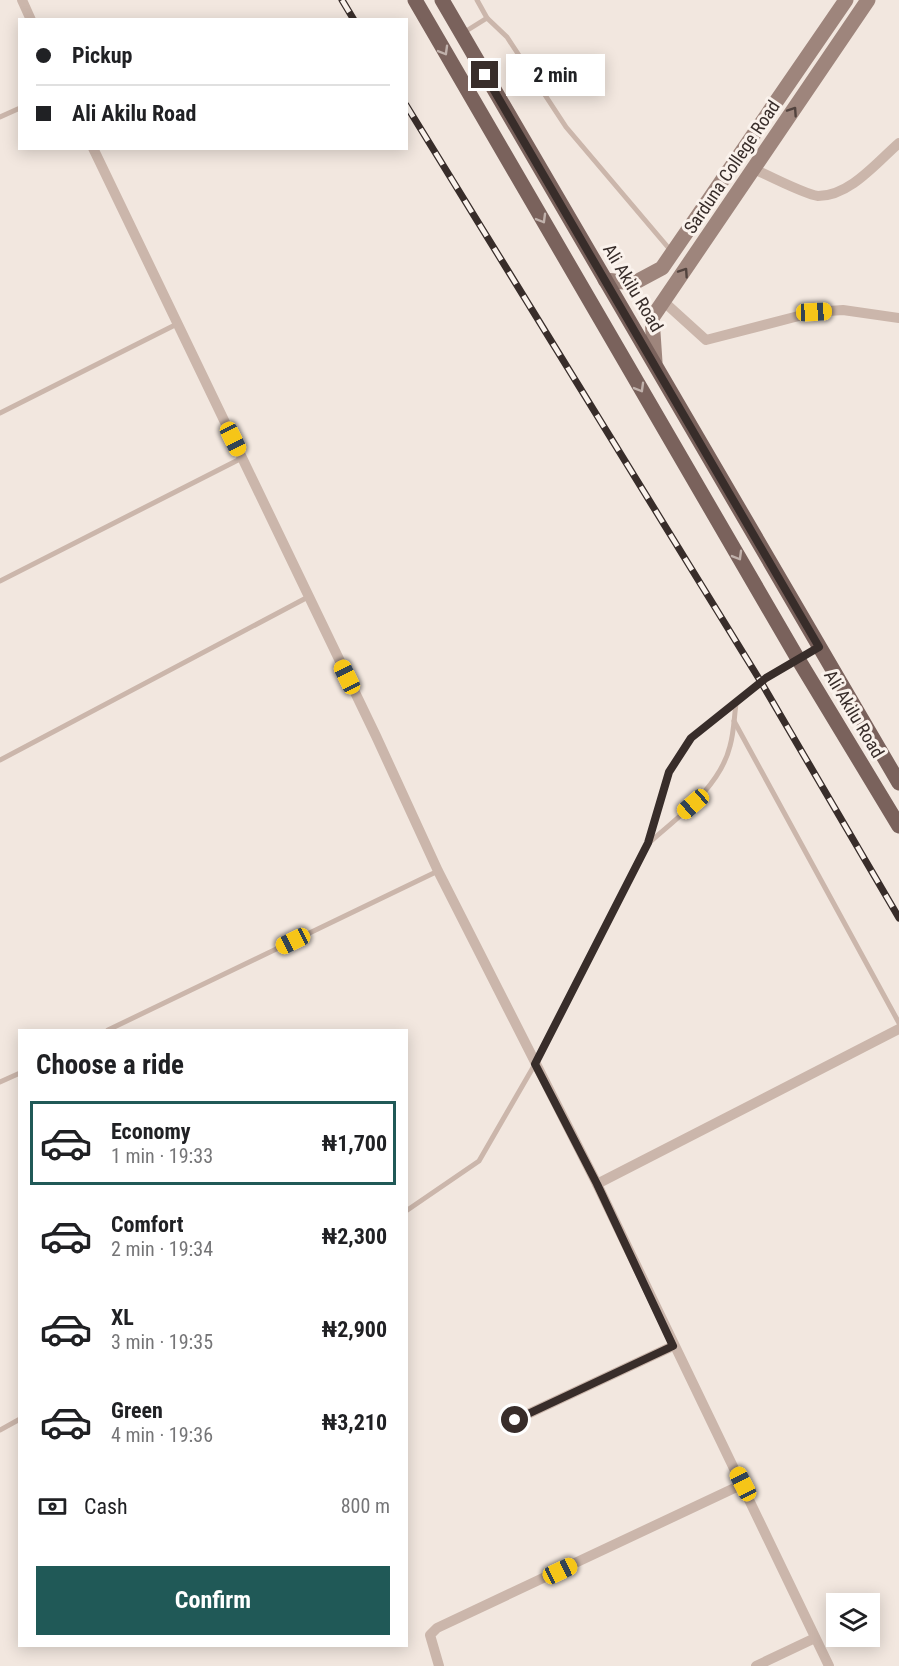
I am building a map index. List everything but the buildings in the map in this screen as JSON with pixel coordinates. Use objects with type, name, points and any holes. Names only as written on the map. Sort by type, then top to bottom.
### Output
[{"type":"main road","name":"Ali Akilu Road","points":[[415,0],[798,660],[899,826]]},
{"type":"main road","name":"Ali Akilu Road","points":[[441,0],[604,280],[655,362],[899,783]]},
{"type":"main road","points":[[798,660],[819,647]]},
{"type":"street","points":[[22,0],[30,18]]},
{"type":"street","name":"Sarduna College Road","points":[[604,280],[634,283],[662,268],[674,254],[846,0]]},
{"type":"street","name":"Sarduna College Road","points":[[655,362],[652,318],[868,0]]},
{"type":"street","points":[[754,169],[817,196],[836,192],[855,182],[899,143]]},
{"type":"street","points":[[94,150],[376,736],[438,871],[597,1184],[829,1666]]},
{"type":"street","points":[[663,302],[706,340],[814,312],[843,310],[899,318]]},
{"type":"street","points":[[597,1184],[899,1029]]},
{"type":"street","points":[[515,1420],[673,1346]]},
{"type":"street","points":[[439,1666],[430,1635],[437,1628],[743,1484]]},
{"type":"street","points":[[756,1666],[815,1638]]},
{"type":"lane","points":[[477,0],[487,18],[507,37],[566,128],[674,254]]},
{"type":"lane","points":[[461,33],[487,18]]},
{"type":"lane","points":[[0,117],[18,109]]},
{"type":"lane","points":[[0,412],[177,324]]},
{"type":"lane","points":[[0,581],[243,458]]},
{"type":"lane","points":[[0,760],[308,597]]},
{"type":"lane","points":[[408,1211],[479,1161],[535,1064],[648,843],[669,772],[691,738],[766,678],[798,660]]},
{"type":"lane","points":[[648,843],[693,804],[718,772],[730,747],[735,704]]},
{"type":"lane","points":[[734,721],[899,1023]]},
{"type":"lane","points":[[110,1029],[438,871]]},
{"type":"lane","points":[[0,1082],[18,1074]]},
{"type":"lane","points":[[0,1430],[18,1420]]},
{"type":"railway","points":[[342,0],[353,18]]},
{"type":"railway","points":[[408,108],[761,682],[899,918]]},
{"type":"route","points":[[485,75],[604,280],[655,362],[819,647],[766,678],[691,738],[669,772],[648,843],[535,1064],[597,1184],[673,1346],[515,1420]]}]
